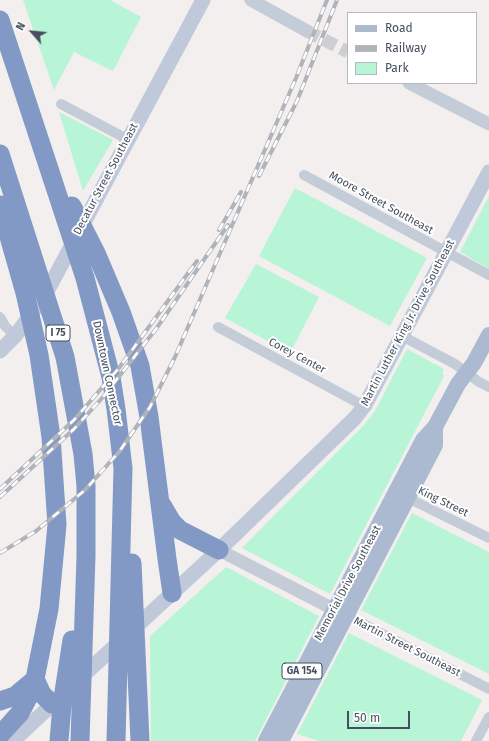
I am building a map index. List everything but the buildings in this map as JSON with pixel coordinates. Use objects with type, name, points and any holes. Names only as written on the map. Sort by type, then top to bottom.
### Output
[{"type":"highway","name":"Downtown Connector","points":[[0,20],[86,278],[99,328],[115,403],[123,468],[116,741]]},
{"type":"highway","points":[[44,152],[96,253],[138,358],[144,384],[172,593]]},
{"type":"highway","name":"I 75","points":[[0,154],[65,357],[83,454],[86,518],[80,741]]},
{"type":"highway","points":[[0,206],[25,293],[39,355],[52,437],[57,524],[53,580],[44,638],[31,692],[20,713],[0,735]]},
{"type":"highway","points":[[123,468],[133,570],[140,741]]},
{"type":"highway","points":[[160,501],[172,522],[180,530],[219,550]]},
{"type":"highway","points":[[59,741],[62,705],[82,571],[86,518]]},
{"type":"highway","points":[[0,701],[15,696],[34,679]]},
{"type":"highway","points":[[34,679],[49,704]]},
{"type":"main road","name":"Decatur Street Southeast","points":[[0,351],[19,332],[44,296],[203,0]]},
{"type":"main road","name":"Martin Luther King Jr. Drive Southeast","points":[[49,704],[152,613],[355,418],[364,406],[489,172]]},
{"type":"main road","name":"Memorial Drive Southeast","points":[[282,741],[340,612],[423,440],[435,427],[458,384],[467,373],[489,335]]},
{"type":"main road","name":"Memorial Drive Southeast","points":[[266,741],[408,498],[435,445],[435,427]]},
{"type":"main road","points":[[13,741],[49,704]]},
{"type":"street","points":[[251,0],[307,31]]},
{"type":"street","points":[[411,84],[489,124]]},
{"type":"street","points":[[61,104],[127,139]]},
{"type":"street","name":"Moore Street Southeast","points":[[304,175],[489,275]]},
{"type":"street","points":[[0,317],[5,326],[19,332]]},
{"type":"street","name":"Corey Center","points":[[218,327],[364,406]]},
{"type":"street","points":[[402,336],[455,364],[489,387]]},
{"type":"street","name":"King Street","points":[[408,498],[489,538]]},
{"type":"street","name":"Martin Street Southeast","points":[[219,550],[489,689]]},
{"type":"street","points":[[476,741],[489,716]]},
{"type":"green space","points":[[23,0],[110,0],[141,17],[113,71],[74,52],[54,90]]},
{"type":"green space","points":[[59,112],[113,140],[83,191]]},
{"type":"green space","points":[[295,188],[427,258],[390,326],[259,256]]},
{"type":"green space","points":[[489,196],[489,269],[460,252]]},
{"type":"green space","points":[[256,264],[319,297],[290,353],[225,318]]},
{"type":"green space","points":[[407,349],[444,369],[442,373],[444,376],[330,594],[242,548],[363,426],[375,411]]},
{"type":"green space","points":[[412,513],[489,552],[489,674],[361,610]]},
{"type":"green space","points":[[226,567],[319,616],[255,741],[151,741],[150,636]]},
{"type":"green space","points":[[349,633],[482,700],[461,741],[319,741],[297,734]]},
{"type":"tunnel","points":[[307,31],[347,51]]},
{"type":"railway","points":[[0,553],[36,531],[85,490],[119,452],[150,407],[175,357],[296,78],[327,0]]},
{"type":"railway","points":[[259,176],[297,101],[337,0]]},
{"type":"railway","points":[[219,230],[241,192]]},
{"type":"railway","points":[[0,497],[74,429],[103,397],[156,329],[228,225]]},
{"type":"railway","points":[[0,489],[74,420],[119,368],[197,261]]}]
